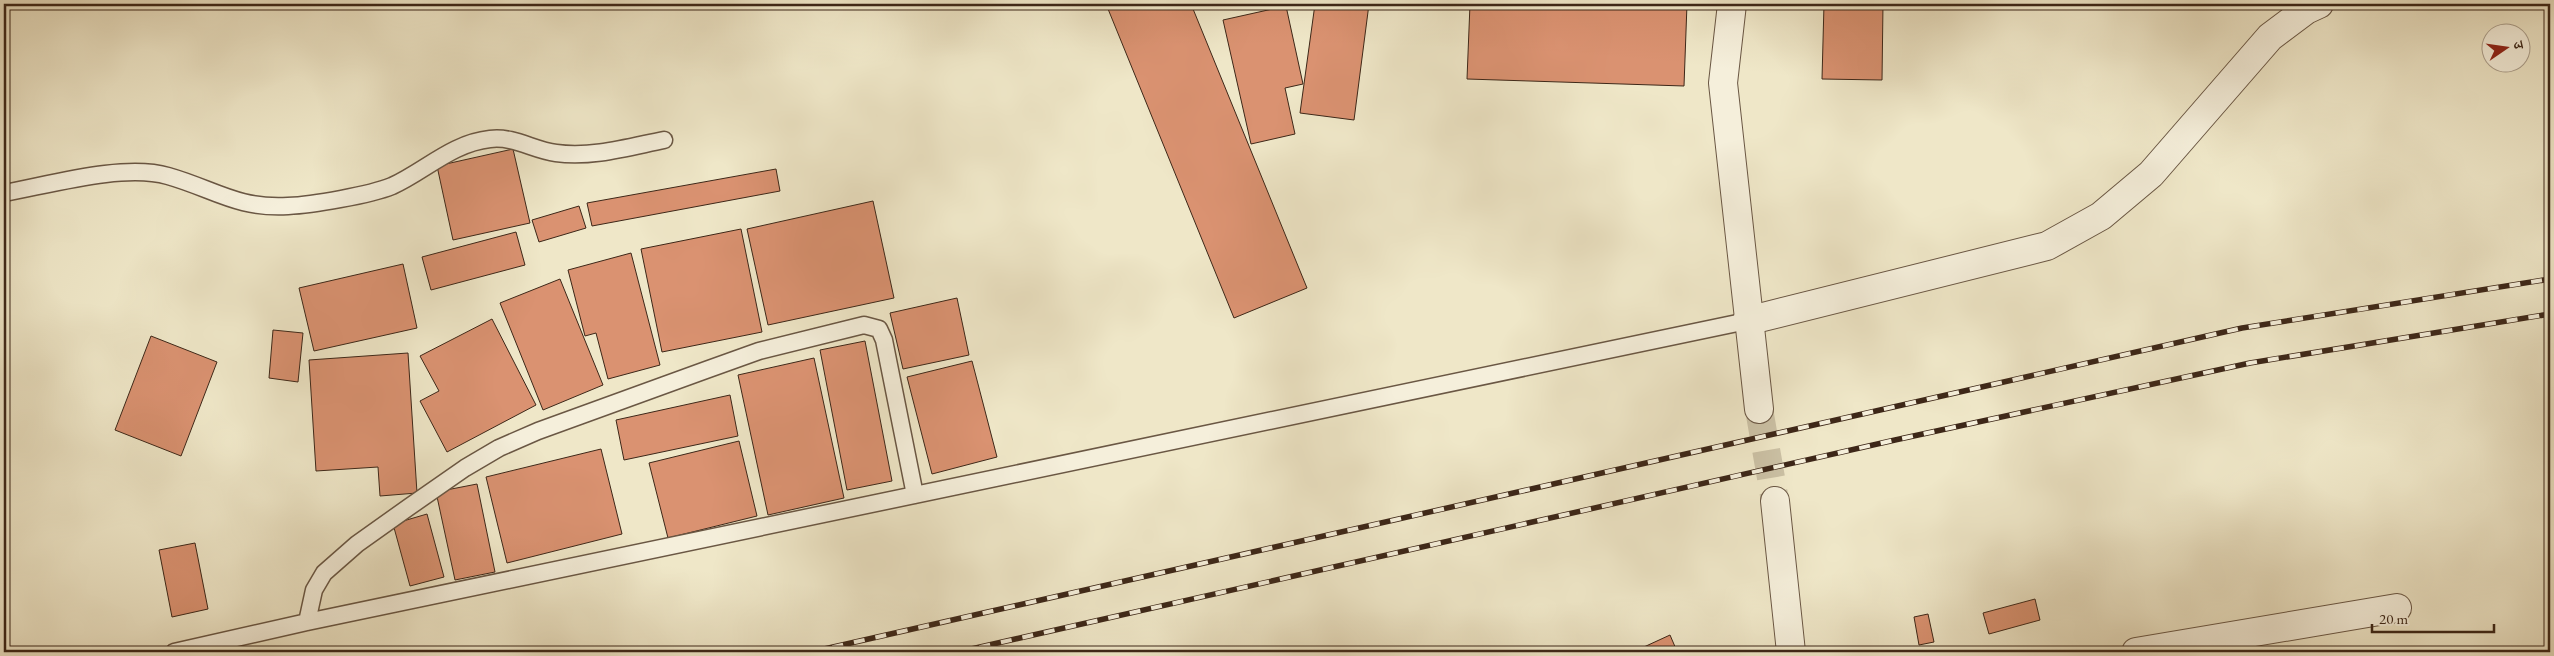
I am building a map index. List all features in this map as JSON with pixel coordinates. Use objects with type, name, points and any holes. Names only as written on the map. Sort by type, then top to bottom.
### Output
[{"type":"street","points":[[1732,4],[1723,83],[1747,321],[1758,409]]},
{"type":"street","points":[[1747,321],[2047,246],[2101,216],[2151,174],[2270,37],[2306,10],[2319,4]]},
{"type":"street","points":[[1775,501],[1791,652]]},
{"type":"street","points":[[2136,652],[2397,608]]},
{"type":"lane","points":[[4,193],[91,177],[142,173],[168,176],[235,202],[266,207],[290,206],[364,194],[392,186],[465,144],[491,138],[512,140],[555,153],[575,154],[597,153],[664,140]]},
{"type":"lane","points":[[174,652],[307,622],[1747,321]]},
{"type":"lane","points":[[307,622],[314,590],[324,573],[358,544],[408,507],[465,468],[499,448],[538,431],[714,366],[759,351],[864,325],[879,329],[884,340],[915,495]]},
{"type":"building","points":[[1106,4],[1191,4],[1307,288],[1234,318]]},
{"type":"building","points":[[1315,4],[1369,4],[1354,120],[1300,113]]},
{"type":"building","points":[[1470,4],[1687,4],[1684,86],[1467,79]]},
{"type":"building","points":[[1824,4],[1883,4],[1882,80],[1822,79]]},
{"type":"building","points":[[1286,6],[1303,84],[1285,88],[1295,134],[1251,144],[1223,20]]},
{"type":"building","points":[[513,149],[530,223],[453,240],[437,166]]},
{"type":"building","points":[[776,169],[780,191],[592,226],[587,203]]},
{"type":"building","points":[[873,201],[894,298],[768,325],[747,229]]},
{"type":"building","points":[[579,206],[586,228],[539,242],[532,220]]},
{"type":"building","points":[[741,229],[762,332],[662,352],[641,249]]},
{"type":"building","points":[[516,232],[525,265],[431,290],[422,257]]},
{"type":"building","points":[[631,253],[660,365],[608,379],[596,333],[585,336],[568,270]]},
{"type":"building","points":[[403,264],[417,328],[314,351],[299,288]]},
{"type":"building","points":[[560,279],[603,385],[543,410],[500,303]]},
{"type":"building","points":[[957,298],[969,355],[903,369],[890,313]]},
{"type":"building","points":[[492,319],[536,405],[447,452],[420,401],[439,391],[420,356]]},
{"type":"building","points":[[273,330],[303,333],[298,382],[269,378]]},
{"type":"building","points":[[151,336],[217,362],[181,456],[115,430]]},
{"type":"building","points":[[865,341],[892,481],[847,490],[820,350]]},
{"type":"building","points":[[408,353],[417,493],[380,496],[378,467],[316,471],[309,360]]},
{"type":"building","points":[[814,358],[844,498],[768,515],[738,375]]},
{"type":"building","points":[[972,361],[997,457],[932,474],[907,377]]},
{"type":"building","points":[[730,395],[738,436],[624,460],[616,420]]},
{"type":"building","points":[[739,441],[757,516],[668,538],[649,463]]},
{"type":"building","points":[[601,449],[622,534],[507,563],[486,477]]},
{"type":"building","points":[[477,484],[495,572],[455,580],[436,492]]},
{"type":"building","points":[[427,514],[444,577],[410,586],[393,524]]},
{"type":"building","points":[[195,543],[208,609],[172,617],[159,550]]},
{"type":"building","points":[[2035,599],[2040,620],[1989,634],[1983,613]]},
{"type":"building","points":[[1928,614],[1934,642],[1919,645],[1914,617]]},
{"type":"building","points":[[1670,635],[1676,649],[1669,652],[1633,652]]},
{"type":"tunnel","points":[[1759,409],[1775,501]]},
{"type":"railway","points":[[811,652],[2242,328],[2550,279]]},
{"type":"railway","points":[[958,652],[1895,440],[2250,363],[2550,314]]}]
